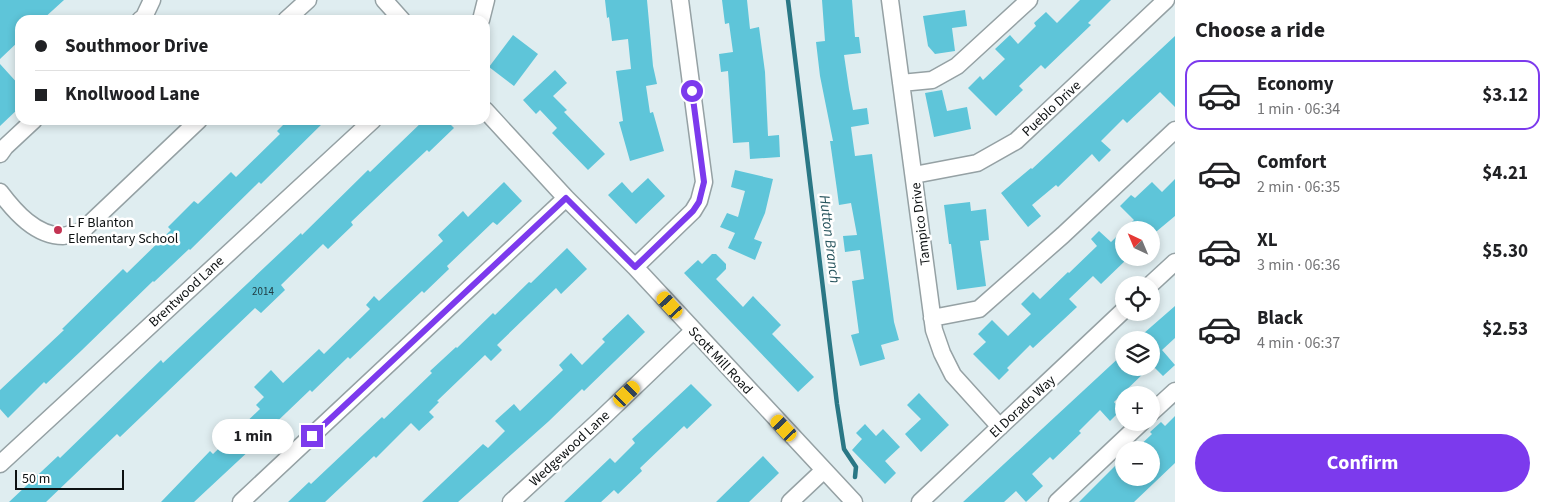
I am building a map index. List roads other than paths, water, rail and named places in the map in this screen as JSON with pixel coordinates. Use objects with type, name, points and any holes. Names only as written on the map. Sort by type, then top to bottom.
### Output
[{"type":"street","points":[[145,15],[152,0]]},
{"type":"street","points":[[292,15],[308,0]]},
{"type":"street","points":[[384,0],[398,15]]},
{"type":"street","points":[[483,15],[486,0]]},
{"type":"street","points":[[635,267],[693,211],[699,202],[704,182],[680,0]]},
{"type":"street","name":"Tampico Drive","points":[[890,0],[934,330],[942,353],[953,375],[1000,427]]},
{"type":"street","points":[[901,83],[932,80],[957,66],[1029,0]]},
{"type":"street","name":"Pueblo Drive","points":[[914,175],[977,163],[1016,141],[1166,0]]},
{"type":"street","name":"Scott Mill Road","points":[[490,115],[566,198],[635,267],[854,502]]},
{"type":"street","points":[[0,154],[29,125]]},
{"type":"street","points":[[0,192],[29,225],[48,234],[64,236],[82,231],[194,125]]},
{"type":"street","name":"Brentwood Lane","points":[[0,464],[368,125]]},
{"type":"street","points":[[932,318],[979,309],[1063,235],[1175,130]]},
{"type":"street","points":[[241,502],[566,198]]},
{"type":"street","points":[[1160,276],[1175,262]]},
{"type":"street","name":"El Dorado Way","points":[[920,502],[1115,318]]},
{"type":"street","name":"Wedgewood Lane","points":[[511,502],[693,331]]},
{"type":"street","points":[[1160,405],[1175,391]]},
{"type":"street","points":[[1057,502],[1132,431]]},
{"type":"street","points":[[790,502],[824,470]]},
{"type":"waterway","name":"Hutton Branch","points":[[788,0],[837,404],[844,449],[856,467],[855,477]]},
{"type":"place","name":"L F Blanton Elementary School","points":[[58,230]]}]
